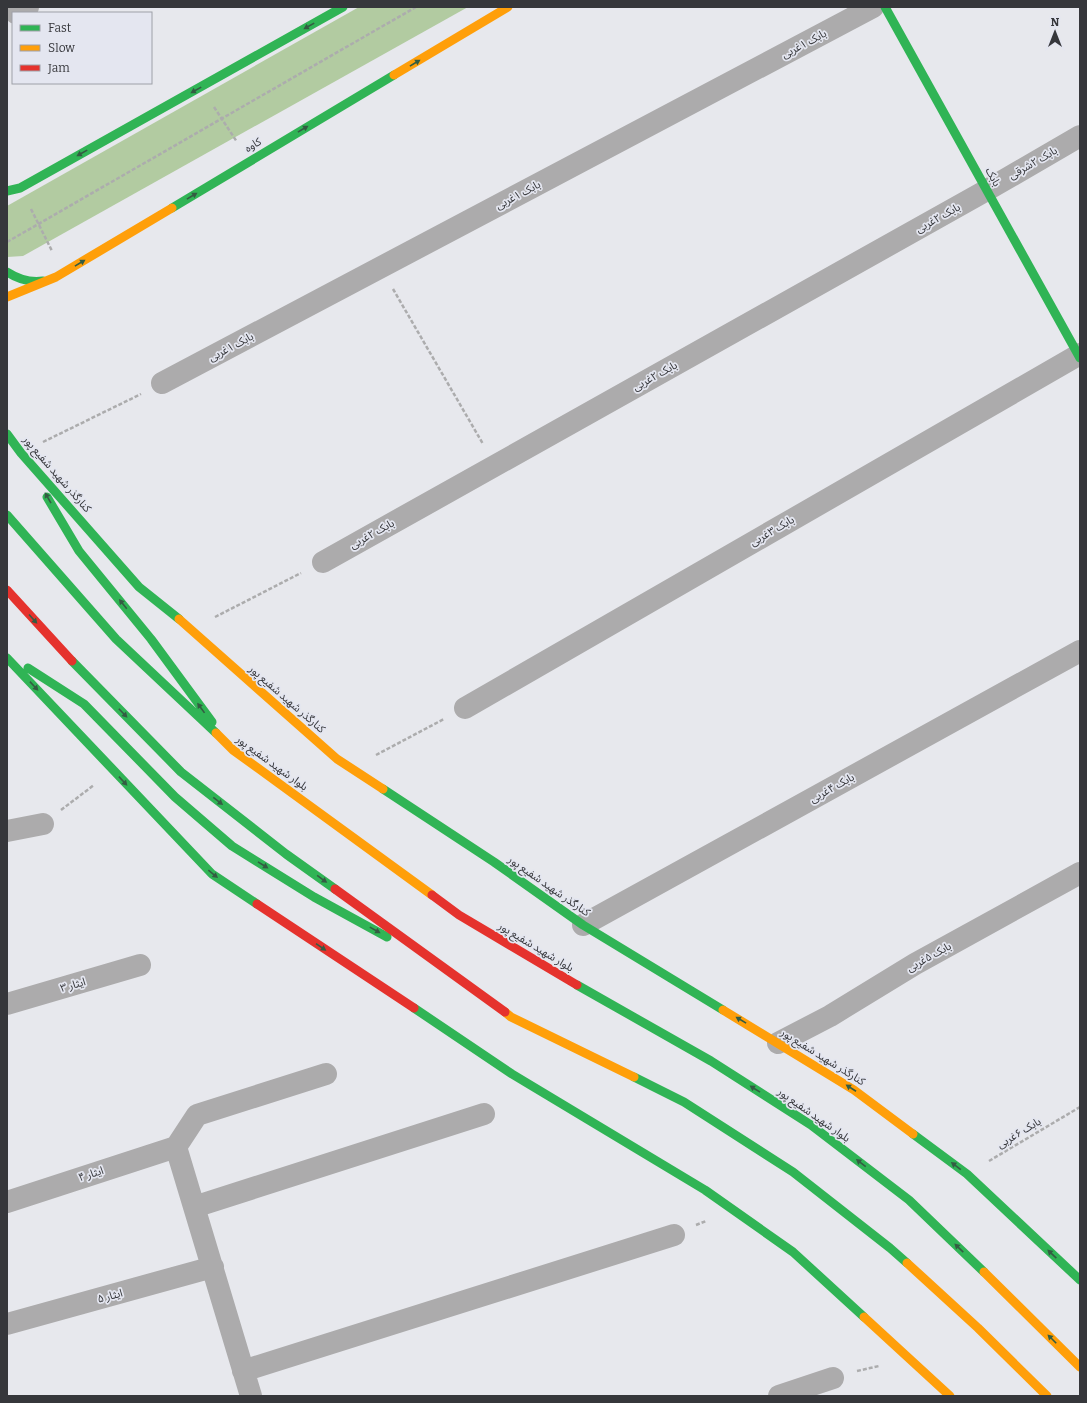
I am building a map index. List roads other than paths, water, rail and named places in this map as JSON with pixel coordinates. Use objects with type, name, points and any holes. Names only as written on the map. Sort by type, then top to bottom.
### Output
[{"type":"main road","points":[[7,195],[343,7]]},
{"type":"main road","name":"کاوه","points":[[7,297],[59,275],[508,7]]},
{"type":"main road","name":"بابک","points":[[885,7],[1079,356]]},
{"type":"main road","points":[[7,191],[20,188]]},
{"type":"main road","points":[[7,272],[17,279],[37,282],[59,275]]},
{"type":"main road","name":"کنارگذر شهید شفیع پور","points":[[7,434],[21,453],[139,587],[191,630],[337,759],[494,862],[583,925],[854,1090],[967,1174],[1080,1280]]},
{"type":"main road","points":[[21,453],[79,551],[151,639],[233,750]]},
{"type":"main road","name":"بلوار شهید شفیع پور","points":[[7,515],[116,639],[233,750],[460,915],[536,962],[711,1061],[811,1125],[909,1200],[1080,1366]]},
{"type":"main road","points":[[7,590],[64,653],[181,772],[286,854],[511,1017],[684,1102],[793,1172],[890,1248],[978,1328],[1047,1396]]},
{"type":"main road","points":[[7,654],[84,704],[175,797],[232,846],[314,897],[444,969]]},
{"type":"main road","points":[[7,658],[212,874],[512,1074],[705,1190],[793,1252],[950,1396]]},
{"type":"street","points":[[18,12],[28,7]]},
{"type":"street","name":"بابک ۱غربی","points":[[162,383],[873,7]]},
{"type":"street","name":"بابک ۲شرقی","points":[[987,190],[1080,136]]},
{"type":"street","name":"بابک ۲غربی","points":[[323,562],[987,190]]},
{"type":"street","name":"بابک ۳غربی","points":[[465,708],[1079,356]]},
{"type":"street","name":"بابک ۴غربی","points":[[583,925],[1080,651]]},
{"type":"street","points":[[7,831],[43,824]]},
{"type":"street","name":"بابک ۵غربی","points":[[778,1043],[830,1016],[916,964],[1080,874]]},
{"type":"street","name":"ایثار ۳","points":[[7,1004],[140,965]]},
{"type":"street","points":[[251,1396],[176,1147],[197,1115],[326,1074]]},
{"type":"street","points":[[194,1207],[484,1114]]},
{"type":"street","name":"ایثار ۴","points":[[7,1202],[176,1147]]},
{"type":"street","points":[[243,1371],[674,1236]]},
{"type":"street","name":"ایثار ۵","points":[[7,1324],[213,1267]]},
{"type":"street","points":[[779,1396],[833,1378]]}]
